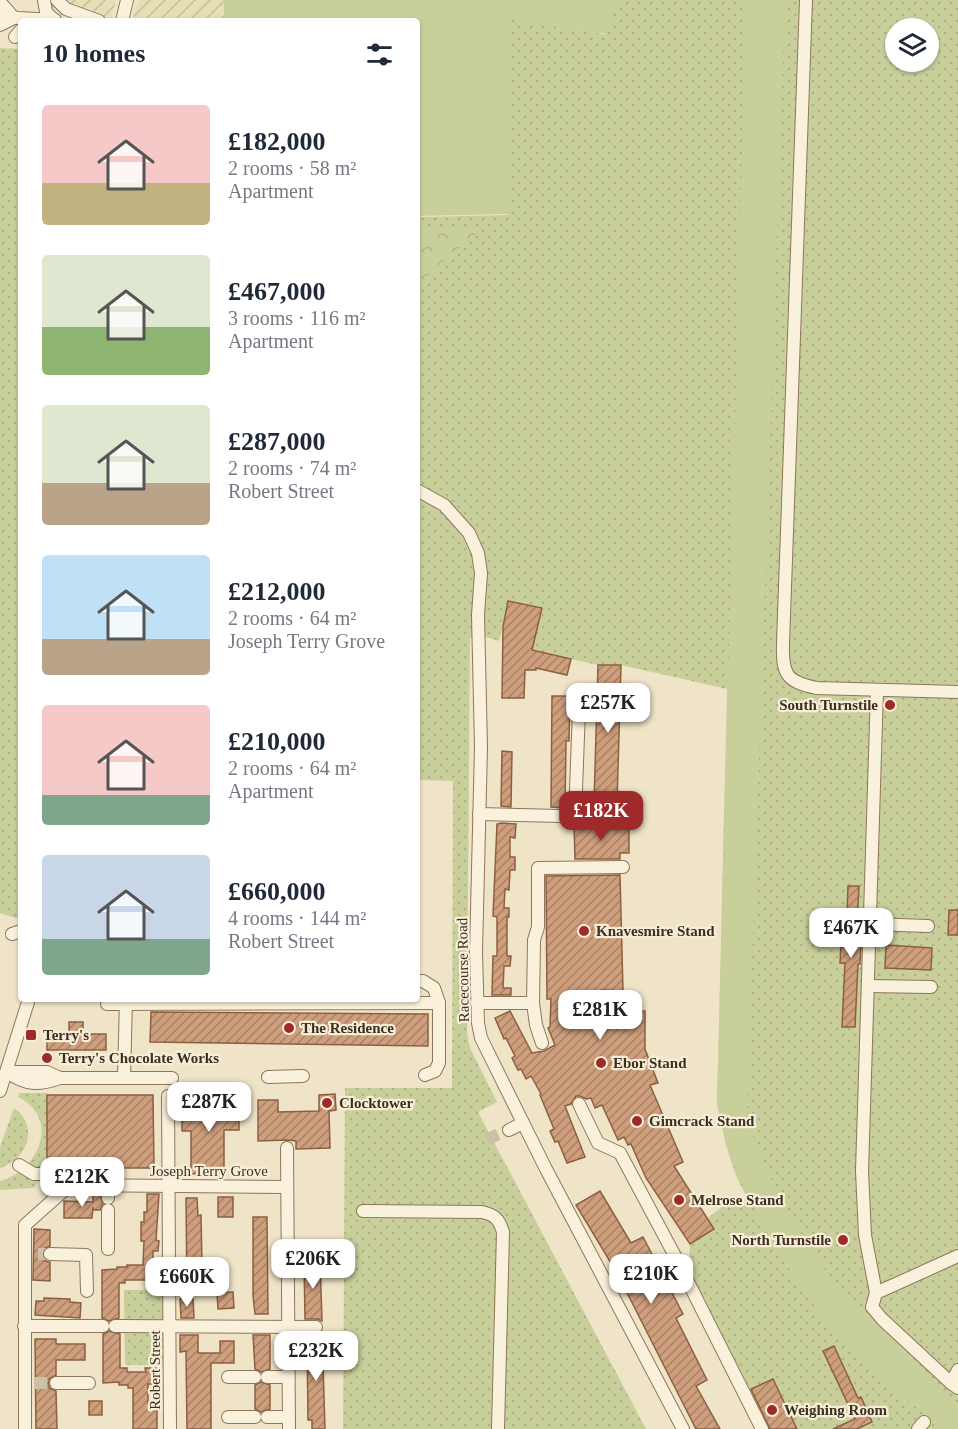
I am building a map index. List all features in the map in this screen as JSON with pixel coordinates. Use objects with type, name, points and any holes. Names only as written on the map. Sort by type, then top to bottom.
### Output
[{"type":"street","points":[[44,0],[46,12],[52,18]]},
{"type":"street","points":[[57,0],[66,9],[91,18]]},
{"type":"street","points":[[123,18],[127,0]]},
{"type":"street","points":[[806,0],[783,669],[790,679],[802,685],[817,688],[958,692]]},
{"type":"street","points":[[0,2],[14,18]]},
{"type":"street","points":[[0,14],[18,19]]},
{"type":"street","points":[[0,25],[14,18]]},
{"type":"street","name":"Racecourse Road","points":[[420,492],[444,505],[469,533],[478,553],[481,573],[478,615],[480,736],[477,1003],[481,1038],[592,1259],[683,1429]]},
{"type":"street","points":[[878,690],[862,1171],[865,1235],[876,1293],[872,1306],[882,1319],[954,1385],[958,1370]]},
{"type":"street","points":[[575,816],[579,710]]},
{"type":"street","points":[[479,814],[605,817]]},
{"type":"street","points":[[542,1043],[536,1025],[533,1003],[534,940],[538,927],[538,868],[624,867]]},
{"type":"street","points":[[871,924],[928,926]]},
{"type":"street","points":[[420,981],[434,988],[439,1003],[439,1063],[435,1071],[425,1076]]},
{"type":"street","points":[[869,986],[931,987]]},
{"type":"street","points":[[0,1091],[28,1002]]},
{"type":"street","points":[[107,1004],[125,1002],[285,1005],[439,1003]]},
{"type":"street","points":[[124,1078],[125,1002]]},
{"type":"street","points":[[477,1003],[533,1003]]},
{"type":"street","points":[[7,1072],[47,1072],[60,1078],[172,1078]]},
{"type":"street","points":[[268,1077],[303,1076]]},
{"type":"street","name":"Robert Street","points":[[168,1095],[170,1429]]},
{"type":"street","points":[[579,1104],[598,1143],[620,1153],[762,1429]]},
{"type":"street","points":[[509,1130],[523,1123]]},
{"type":"street","points":[[228,1417],[261,1417],[289,1423],[287,1148]]},
{"type":"street","points":[[19,1166],[34,1174],[46,1174]]},
{"type":"street","name":"Joseph Terry Grove","points":[[25,1429],[30,1383],[24,1326],[38,1254],[25,1226],[70,1185],[108,1198],[168,1186],[287,1186]]},
{"type":"street","points":[[108,1198],[108,1249]]},
{"type":"street","points":[[363,1211],[482,1212],[492,1214],[499,1220],[502,1232],[498,1429]]},
{"type":"street","points":[[38,1254],[86,1255],[87,1291]]},
{"type":"street","points":[[876,1293],[958,1256]]},
{"type":"street","points":[[24,1326],[316,1327]]},
{"type":"street","points":[[228,1377],[288,1377]]},
{"type":"street","points":[[56,1383],[89,1383]]},
{"type":"shaded area","points":[[43,0],[116,0],[112,18],[63,17]]},
{"type":"shaded area","points":[[140,0],[224,0],[224,18],[133,18]]},
{"type":"green space","points":[[224,0],[619,0],[605,33],[509,19],[508,214],[420,216],[420,18],[224,18]]},
{"type":"green space","points":[[618,0],[958,0],[958,1429],[765,1429],[688,1276],[690,1244],[714,1229],[708,1218],[724,1205],[748,1198],[732,1164],[717,1104],[727,689],[621,665],[598,665],[521,648],[536,635],[542,609],[509,601],[499,641],[486,637],[470,638],[467,1033],[470,1048],[497,1102],[478,1112],[646,1429],[343,1429],[345,1088],[452,1088],[453,781],[420,780],[420,217],[508,215],[508,18],[604,34]]},
{"type":"green space","points":[[746,0],[785,0],[747,1108],[751,1131],[780,1201],[841,1294],[912,1364],[958,1404],[958,1429],[944,1429],[923,1413],[866,1365],[828,1324],[800,1286],[746,1193],[726,1145],[717,1104]]},
{"type":"green space","points":[[0,48],[18,49],[18,918],[0,913]]},
{"type":"green space","points":[[484,227],[431,272],[420,285],[420,228]]},
{"type":"green space","points":[[19,1093],[47,1093],[47,1168],[34,1188],[0,1190],[0,1181],[25,1167],[34,1156],[40,1143],[39,1118],[31,1106],[18,1097]]},
{"type":"green space","points":[[14,1108],[27,1124],[27,1142],[17,1158],[0,1168],[0,1147]]},
{"type":"green space","points":[[124,1290],[163,1290],[163,1365],[125,1365]]},
{"type":"building","points":[[508,601],[542,608],[532,650],[571,659],[567,675],[536,668],[536,670],[525,670],[524,698],[502,698],[503,627]]},
{"type":"building","points":[[598,665],[621,665],[617,804],[594,803]]},
{"type":"building","points":[[552,696],[570,696],[569,741],[566,741],[565,808],[551,807]]},
{"type":"building","points":[[502,751],[512,752],[511,807],[501,806]]},
{"type":"building","points":[[497,824],[516,824],[515,838],[510,837],[510,857],[515,857],[515,870],[510,870],[509,890],[505,889],[504,908],[509,908],[507,956],[511,956],[510,966],[504,966],[503,988],[511,988],[511,995],[492,995],[493,956],[497,956],[497,917],[493,916]]},
{"type":"building","points":[[629,825],[629,853],[620,853],[620,859],[575,859],[574,826]]},
{"type":"building","points":[[620,875],[623,991],[601,990],[601,1011],[645,1011],[645,1049],[658,1083],[650,1085],[683,1162],[674,1166],[714,1229],[690,1244],[646,1178],[631,1144],[628,1145],[624,1137],[618,1140],[602,1105],[595,1108],[591,1098],[576,1096],[571,1104],[565,1106],[585,1157],[567,1163],[558,1141],[555,1142],[550,1131],[554,1129],[541,1094],[531,1076],[526,1079],[521,1069],[518,1070],[512,1058],[515,1056],[506,1038],[504,1039],[495,1018],[510,1011],[532,1053],[544,1051],[555,1045],[548,1028],[550,1027],[551,999],[547,999],[546,876]]},
{"type":"building","points":[[848,886],[859,886],[856,944],[861,944],[855,1027],[842,1027],[845,963],[840,963],[841,943],[846,943]]},
{"type":"building","points":[[949,910],[958,910],[958,935],[948,935]]},
{"type":"building","points":[[886,945],[932,948],[931,970],[885,968]]},
{"type":"building","name":"The Residence","points":[[151,1012],[428,1014],[428,1046],[150,1042]]},
{"type":"building","points":[[69,1022],[83,1022],[83,1034],[106,1034],[106,1050],[47,1050],[47,1034],[69,1034]]},
{"type":"building","points":[[335,1094],[336,1110],[329,1111],[330,1148],[296,1149],[296,1141],[258,1141],[258,1100],[278,1100],[278,1112],[319,1111],[319,1095]]},
{"type":"building","points":[[47,1095],[153,1095],[154,1168],[53,1168],[47,1166]]},
{"type":"building","points":[[239,1102],[239,1130],[224,1130],[224,1174],[191,1174],[191,1131],[182,1131],[182,1103]]},
{"type":"building","points":[[600,1191],[631,1243],[643,1237],[683,1314],[676,1318],[707,1380],[696,1386],[720,1429],[696,1429],[617,1273],[576,1205]]},
{"type":"building","points":[[93,1194],[100,1194],[103,1204],[100,1210],[93,1210],[93,1207],[92,1218],[64,1218],[64,1201],[93,1202]]},
{"type":"building","points":[[147,1194],[159,1194],[156,1240],[159,1241],[158,1251],[153,1251],[153,1280],[125,1280],[125,1283],[119,1283],[119,1318],[109,1321],[102,1318],[102,1270],[127,1267],[127,1265],[143,1265],[144,1241],[141,1241],[141,1222],[144,1222],[144,1212],[147,1212]]},
{"type":"building","points":[[218,1197],[233,1197],[233,1217],[218,1217]]},
{"type":"building","points":[[186,1198],[197,1198],[198,1216],[201,1215],[202,1265],[206,1265],[207,1294],[187,1295]]},
{"type":"building","points":[[253,1217],[267,1217],[268,1314],[255,1314]]},
{"type":"building","points":[[34,1229],[50,1230],[50,1246],[43,1249],[42,1254],[45,1261],[50,1262],[50,1281],[33,1280]]},
{"type":"building","points":[[304,1260],[320,1260],[322,1321],[305,1319]]},
{"type":"building","points":[[233,1292],[234,1308],[218,1309],[217,1293]]},
{"type":"building","points":[[44,1298],[70,1299],[70,1302],[81,1303],[80,1318],[35,1315],[36,1301],[44,1301]]},
{"type":"building","points":[[193,1298],[194,1318],[181,1318],[180,1299]]},
{"type":"building","points":[[109,1331],[120,1334],[120,1368],[127,1368],[127,1372],[146,1372],[145,1368],[156,1368],[156,1384],[148,1384],[148,1404],[157,1404],[157,1429],[133,1429],[133,1388],[128,1388],[128,1385],[119,1385],[119,1382],[103,1383],[103,1334]]},
{"type":"building","points":[[322,1332],[325,1429],[312,1429],[312,1420],[308,1420],[307,1335],[317,1335]]},
{"type":"building","points":[[180,1335],[198,1335],[198,1353],[220,1353],[220,1341],[234,1341],[234,1363],[211,1363],[211,1429],[187,1429],[186,1351],[180,1352]]},
{"type":"building","points":[[253,1335],[270,1335],[270,1369],[261,1372],[255,1369]]},
{"type":"building","points":[[35,1339],[56,1339],[56,1344],[85,1344],[85,1360],[56,1360],[56,1375],[49,1379],[49,1388],[56,1391],[57,1429],[36,1429]]},
{"type":"building","points":[[834,1346],[872,1422],[857,1429],[833,1429],[855,1419],[823,1351]]},
{"type":"building","name":"Weighing Room","points":[[773,1379],[797,1429],[770,1429],[751,1389]]},
{"type":"building","points":[[261,1382],[270,1385],[270,1409],[261,1412],[255,1409],[255,1385]]},
{"type":"building","points":[[89,1401],[102,1401],[102,1415],[89,1415]]},
{"type":"tunnel","points":[[487,1139],[509,1130]]},
{"type":"tunnel","points":[[38,1254],[50,1254]]},
{"type":"tunnel","points":[[35,1383],[56,1383]]},
{"type":"place","name":"South Turnstile","points":[[890,705]]},
{"type":"place","name":"Knavesmire Stand","points":[[584,931]]},
{"type":"place","name":"The Residence","points":[[289,1028]]},
{"type":"place","name":"Terry's","points":[[31,1035]]},
{"type":"place","name":"Terry's Chocolate Works","points":[[47,1058]]},
{"type":"place","name":"Ebor Stand","points":[[601,1063]]},
{"type":"place","name":"Clocktower","points":[[327,1103]]},
{"type":"place","name":"Gimcrack Stand","points":[[637,1121]]},
{"type":"place","name":"Melrose Stand","points":[[679,1200]]},
{"type":"place","name":"North Turnstile","points":[[843,1240]]},
{"type":"place","name":"Weighing Room","points":[[772,1410]]}]
